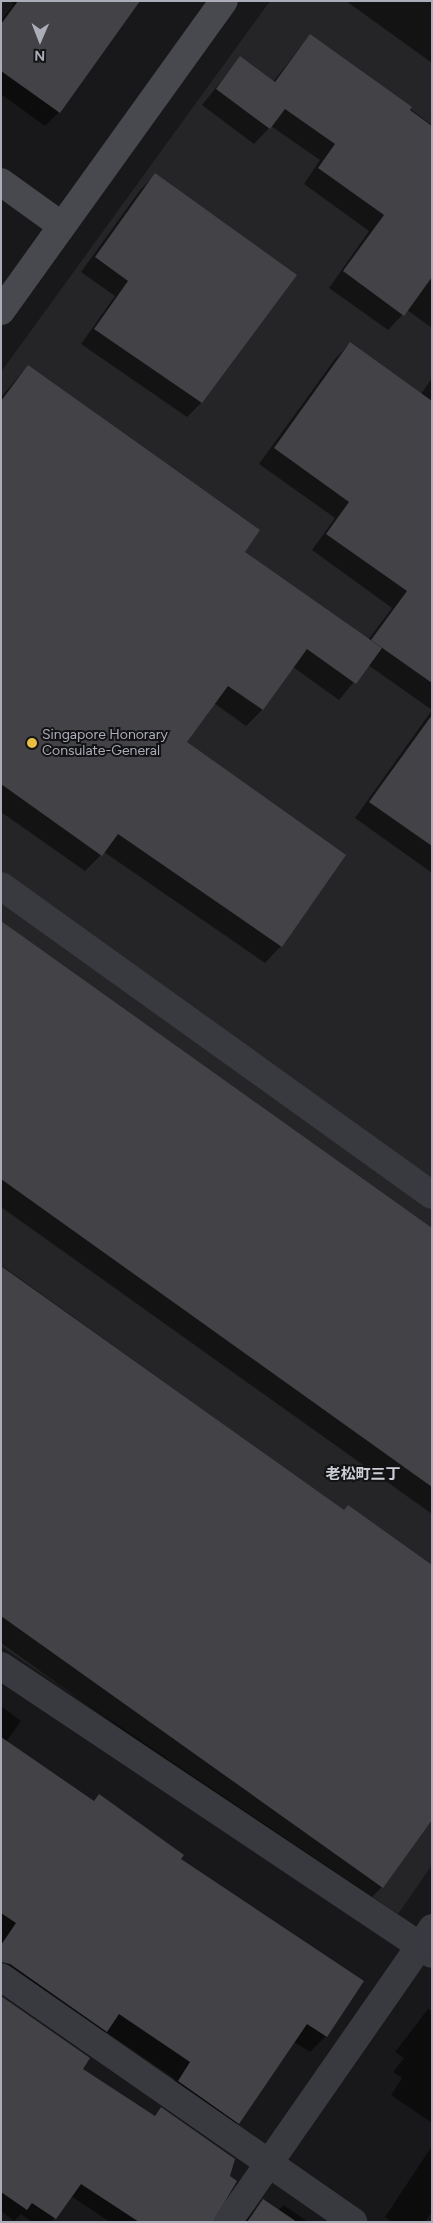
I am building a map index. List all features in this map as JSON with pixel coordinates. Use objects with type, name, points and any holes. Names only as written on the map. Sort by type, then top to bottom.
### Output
[{"type":"street","points":[[1,312],[224,1]]},
{"type":"street","points":[[1,182],[62,226]]},
{"type":"street","points":[[1,886],[432,1195]]},
{"type":"street","points":[[1,1666],[428,1942],[228,2222]]},
{"type":"street","points":[[1,1978],[353,2222]]},
{"type":"shaded area","points":[[270,1],[432,1],[432,1865],[398,1914],[1,1646],[1,372]]},
{"type":"building","points":[[18,1],[140,1],[60,113],[1,71],[1,24]]},
{"type":"building","points":[[310,34],[412,107],[410,110],[432,126],[432,277],[404,316],[343,271],[384,215],[318,168],[335,144],[285,109],[270,129],[216,89],[240,56],[275,82]]},
{"type":"building","points":[[155,173],[297,275],[202,403],[94,329],[128,281],[95,257]]},
{"type":"building","points":[[350,342],[432,401],[432,683],[371,640],[407,591],[326,534],[349,502],[274,448]]},
{"type":"building","points":[[28,365],[260,530],[245,552],[382,648],[356,684],[307,649],[263,710],[228,686],[187,742],[346,855],[282,947],[118,834],[102,856],[1,784],[1,401]]},
{"type":"building","points":[[432,715],[432,846],[369,802]]},
{"type":"building","points":[[1,921],[432,1228],[432,1487],[1,1179]]},
{"type":"building","points":[[1,1266],[344,1510],[348,1505],[432,1565],[432,1820],[383,1888],[1,1616]]},
{"type":"building","points":[[1,1737],[94,1801],[99,1794],[184,1855],[181,1859],[364,1981],[327,2037],[307,2024],[239,2124],[178,2081],[190,2062],[119,2014],[107,2032],[10,1964],[1,1962],[1,1945],[16,1923],[1,1913]]},
{"type":"building","points":[[1,1996],[90,2058],[83,2069],[155,2116],[161,2107],[235,2159],[230,2176],[237,2181],[213,2222],[139,2222],[81,2184],[56,2219],[32,2203],[27,2210],[1,2192]]},
{"type":"building","points":[[263,2199],[297,2222],[247,2222]]},
{"type":"place","name":"Singapore Honorary Consulate-General","points":[[32,743]]},
{"type":"district","name":"老松町三丁","points":[[363,1475]]}]
